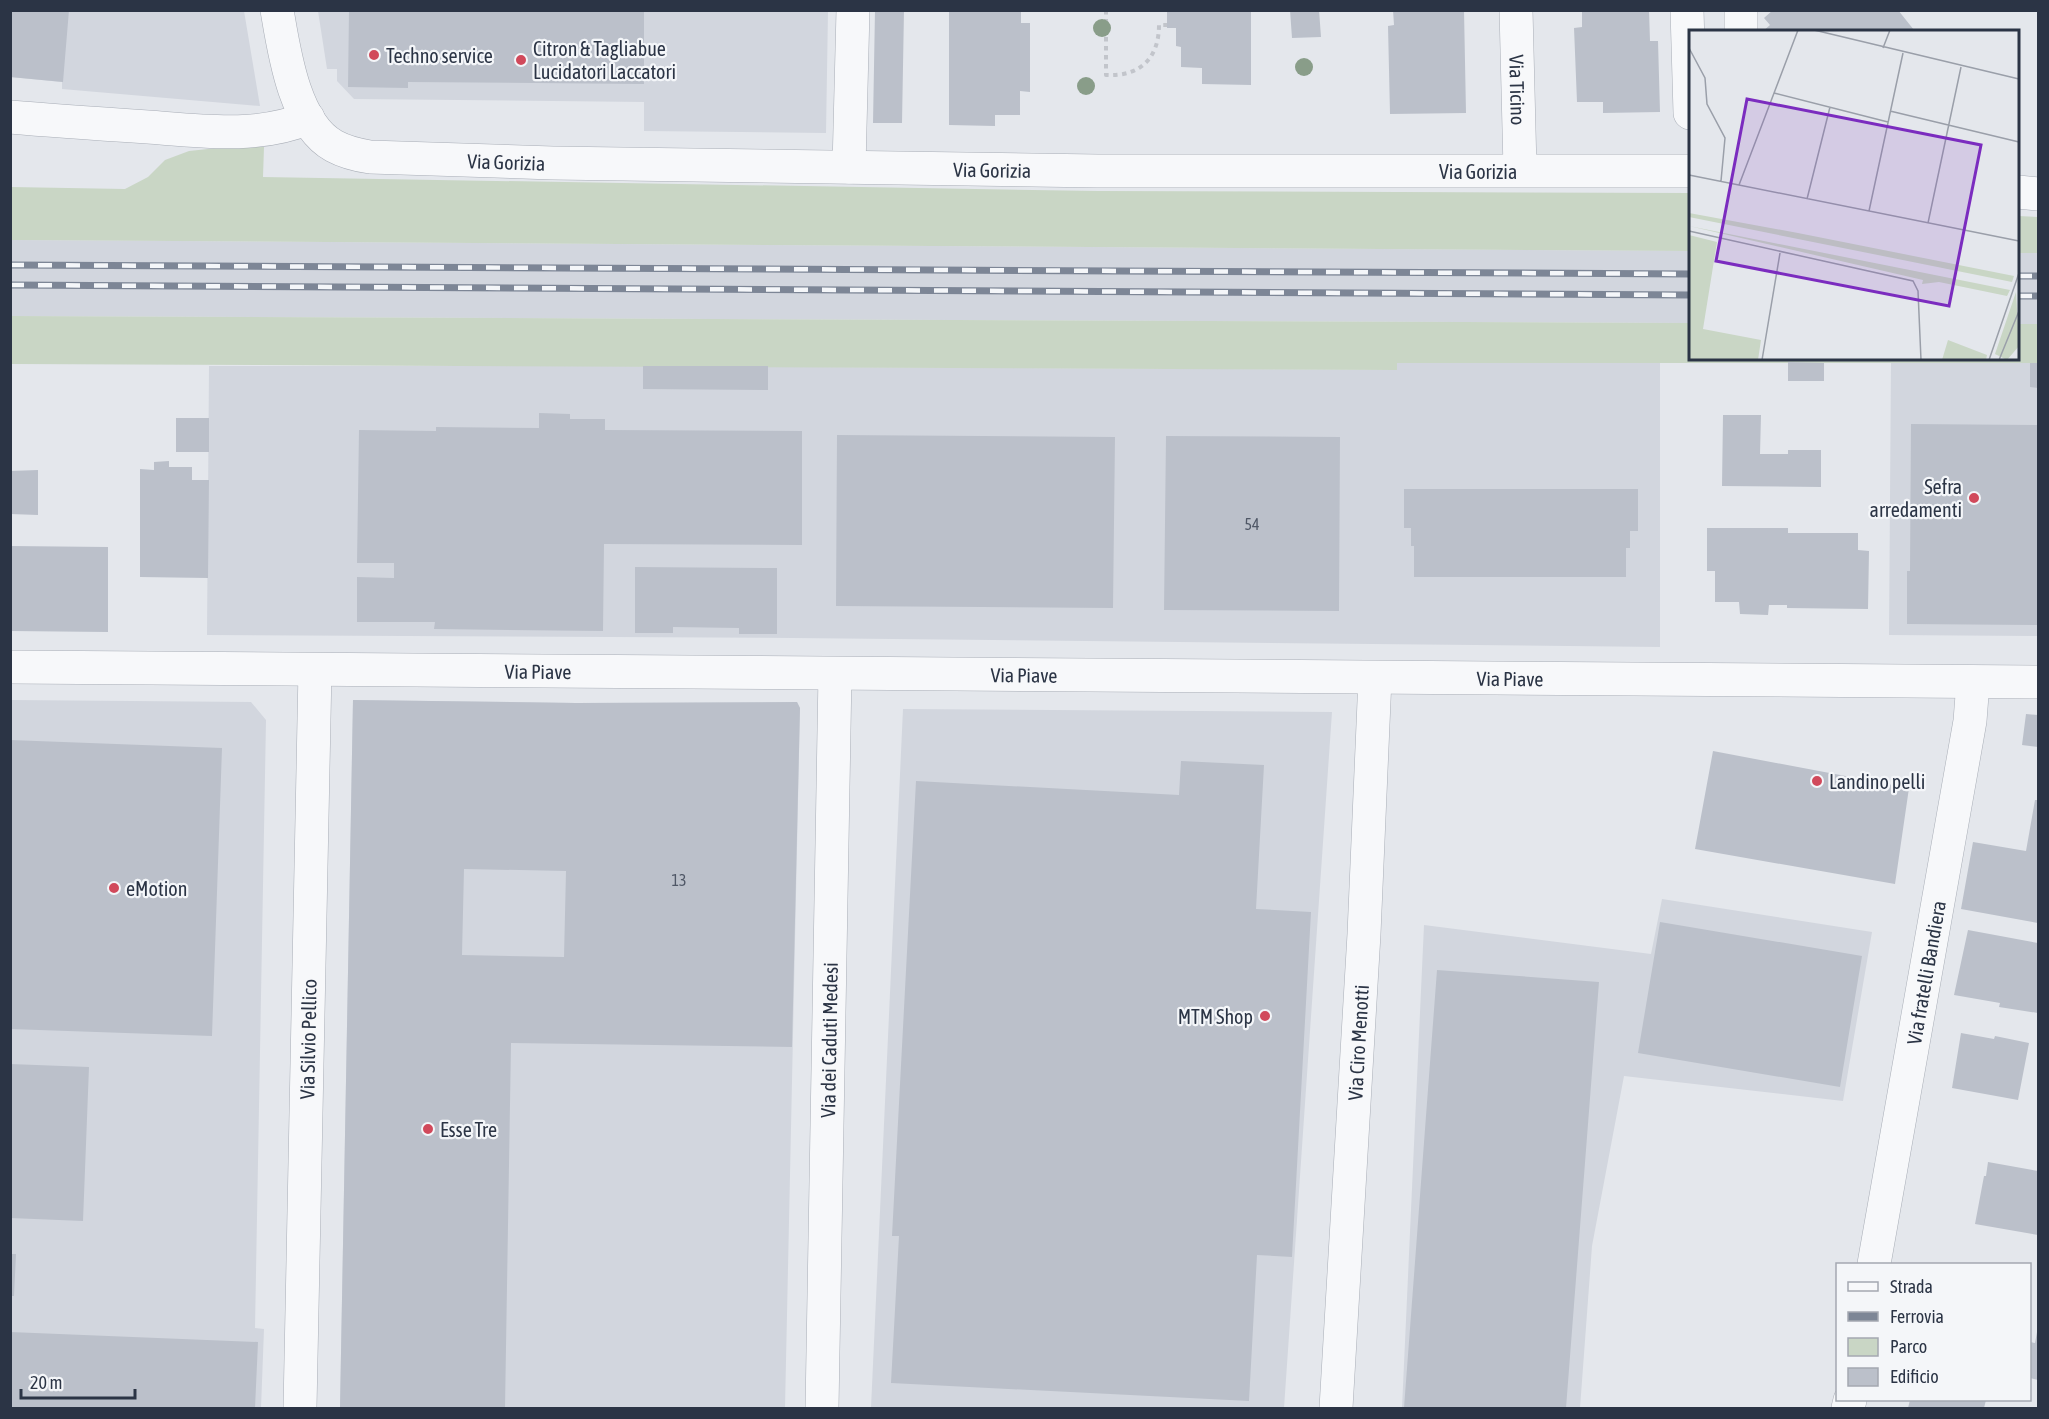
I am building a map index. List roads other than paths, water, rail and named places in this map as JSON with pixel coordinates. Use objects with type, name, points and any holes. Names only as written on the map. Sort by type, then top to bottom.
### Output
[{"type":"street","name":"Via Gorizia","points":[[277,10],[292,80],[308,118],[318,133],[332,146],[370,157],[553,163],[1098,171],[1520,169],[1689,171]]},
{"type":"street","points":[[849,167],[853,10]]},
{"type":"street","name":"Via Ticino","points":[[1516,10],[1520,169]]},
{"type":"street","points":[[1687,10],[1689,78]]},
{"type":"street","points":[[1741,10],[1741,30]]},
{"type":"street","points":[[10,117],[236,132],[290,125],[308,118]]},
{"type":"street","points":[[2019,192],[2038,194]]},
{"type":"street","name":"Via Piave","points":[[10,667],[2038,682]]},
{"type":"street","name":"Via Silvio Pellico","points":[[300,1408],[315,670]]},
{"type":"street","name":"Via dei Caduti Medesi","points":[[822,1408],[835,674]]},
{"type":"street","name":"Via Ciro Menotti","points":[[1336,1408],[1363,946],[1375,678]]},
{"type":"street","name":"Via fratelli Bandiera","points":[[1874,1263],[1970,721],[1973,682]]},
{"type":"railway","points":[[10,265],[1689,274]]},
{"type":"railway","points":[[2019,276],[2038,276]]},
{"type":"railway","points":[[10,285],[1689,295]]},
{"type":"railway","points":[[2019,296],[2038,296]]},
{"type":"place","name":"Techno service","points":[[374,55]]},
{"type":"place","name":"Citron & Tagliabue Lucidatori Laccatori","points":[[521,60]]},
{"type":"place","name":"Sefra arredamenti","points":[[1974,498]]},
{"type":"place","name":"Landino pelli","points":[[1817,781]]},
{"type":"place","name":"eMotion","points":[[114,888]]},
{"type":"place","name":"MTM Shop","points":[[1265,1016]]},
{"type":"place","name":"Esse Tre","points":[[428,1129]]}]
